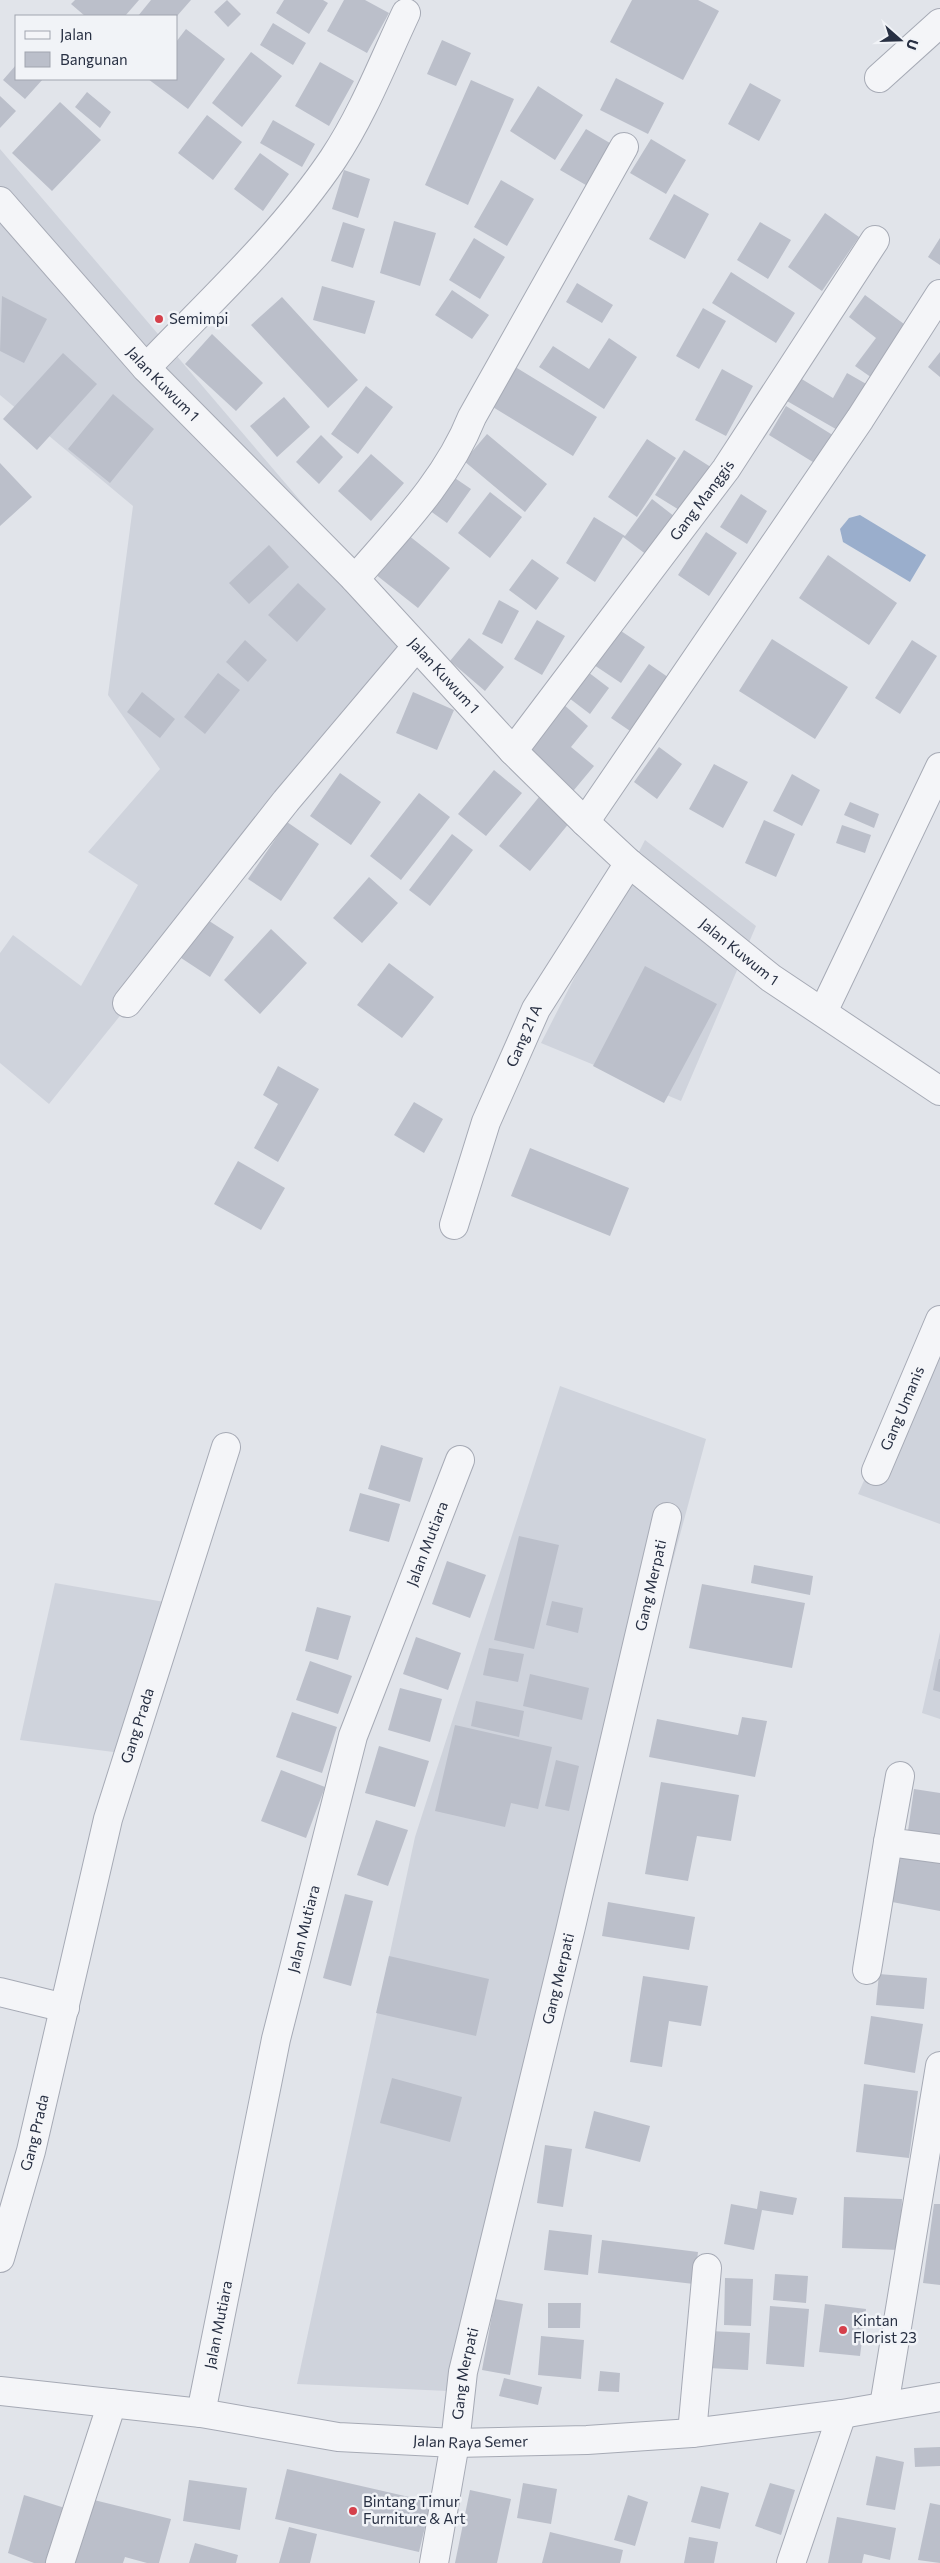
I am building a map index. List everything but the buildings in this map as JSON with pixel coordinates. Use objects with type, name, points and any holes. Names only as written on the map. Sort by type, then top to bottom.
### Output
[{"type":"street","points":[[146,368],[291,215],[334,158],[364,105],[406,13]]},
{"type":"street","points":[[878,78],[940,23]]},
{"type":"street","points":[[355,579],[448,466],[462,443],[472,417],[624,147]]},
{"type":"street","name":"Jalan Kuwum 1","points":[[0,201],[146,368],[355,579],[513,751],[585,822],[629,863],[771,978],[940,1091]]},
{"type":"street","name":"Gang Manggis","points":[[513,751],[726,469],[875,240]]},
{"type":"street","points":[[585,822],[860,419],[940,294]]},
{"type":"street","points":[[127,1003],[286,801],[416,646]]},
{"type":"street","points":[[822,1012],[940,767]]},
{"type":"street","name":"Gang 21 A","points":[[454,1225],[486,1122],[536,1009],[629,863]]},
{"type":"street","name":"Gang Umanis","points":[[876,1471],[940,1320]]},
{"type":"street","name":"Gang Prada","points":[[0,2258],[32,2151],[108,1819],[226,1448]]},
{"type":"street","name":"Jalan Mutiara","points":[[201,2413],[276,2039],[354,1736],[460,1460]]},
{"type":"street","name":"Gang Merpati","points":[[434,2563],[455,2443],[463,2372],[568,1941],[667,1517]]},
{"type":"street","points":[[867,1970],[900,1776]]},
{"type":"street","points":[[888,1842],[940,1848]]},
{"type":"street","points":[[0,1992],[65,2008]]},
{"type":"street","points":[[884,2406],[940,2066]]},
{"type":"street","points":[[692,2433],[707,2268]]},
{"type":"street","name":"Jalan Raya Semer","points":[[0,2391],[201,2413],[338,2437],[455,2443],[588,2440],[692,2433],[842,2414],[940,2396]]},
{"type":"street","points":[[60,2563],[112,2403]]},
{"type":"street","points":[[791,2563],[842,2414]]},
{"type":"shaded area","points":[[0,149],[421,642],[49,1104],[0,1063],[0,953],[13,935],[81,986],[138,885],[88,852],[160,769],[108,695],[133,506],[0,395]]},
{"type":"shaded area","points":[[645,840],[756,926],[681,1101],[541,1043]]},
{"type":"shaded area","points":[[940,1310],[940,1524],[858,1494]]},
{"type":"shaded area","points":[[560,1386],[706,1439],[447,2391],[297,2384],[415,1837]]},
{"type":"shaded area","points":[[55,1583],[176,1604],[129,1754],[20,1740]]},
{"type":"shaded area","points":[[940,1632],[940,1719],[922,1713]]},
{"type":"water","points":[[860,515],[926,555],[910,582],[843,542],[840,529],[849,518]]},
{"type":"place","name":"Semimpi","points":[[159,319]]},
{"type":"place","name":"Kintan Florist 23","points":[[843,2330]]},
{"type":"place","name":"Bintang Timur Furniture & Art","points":[[353,2511]]}]
